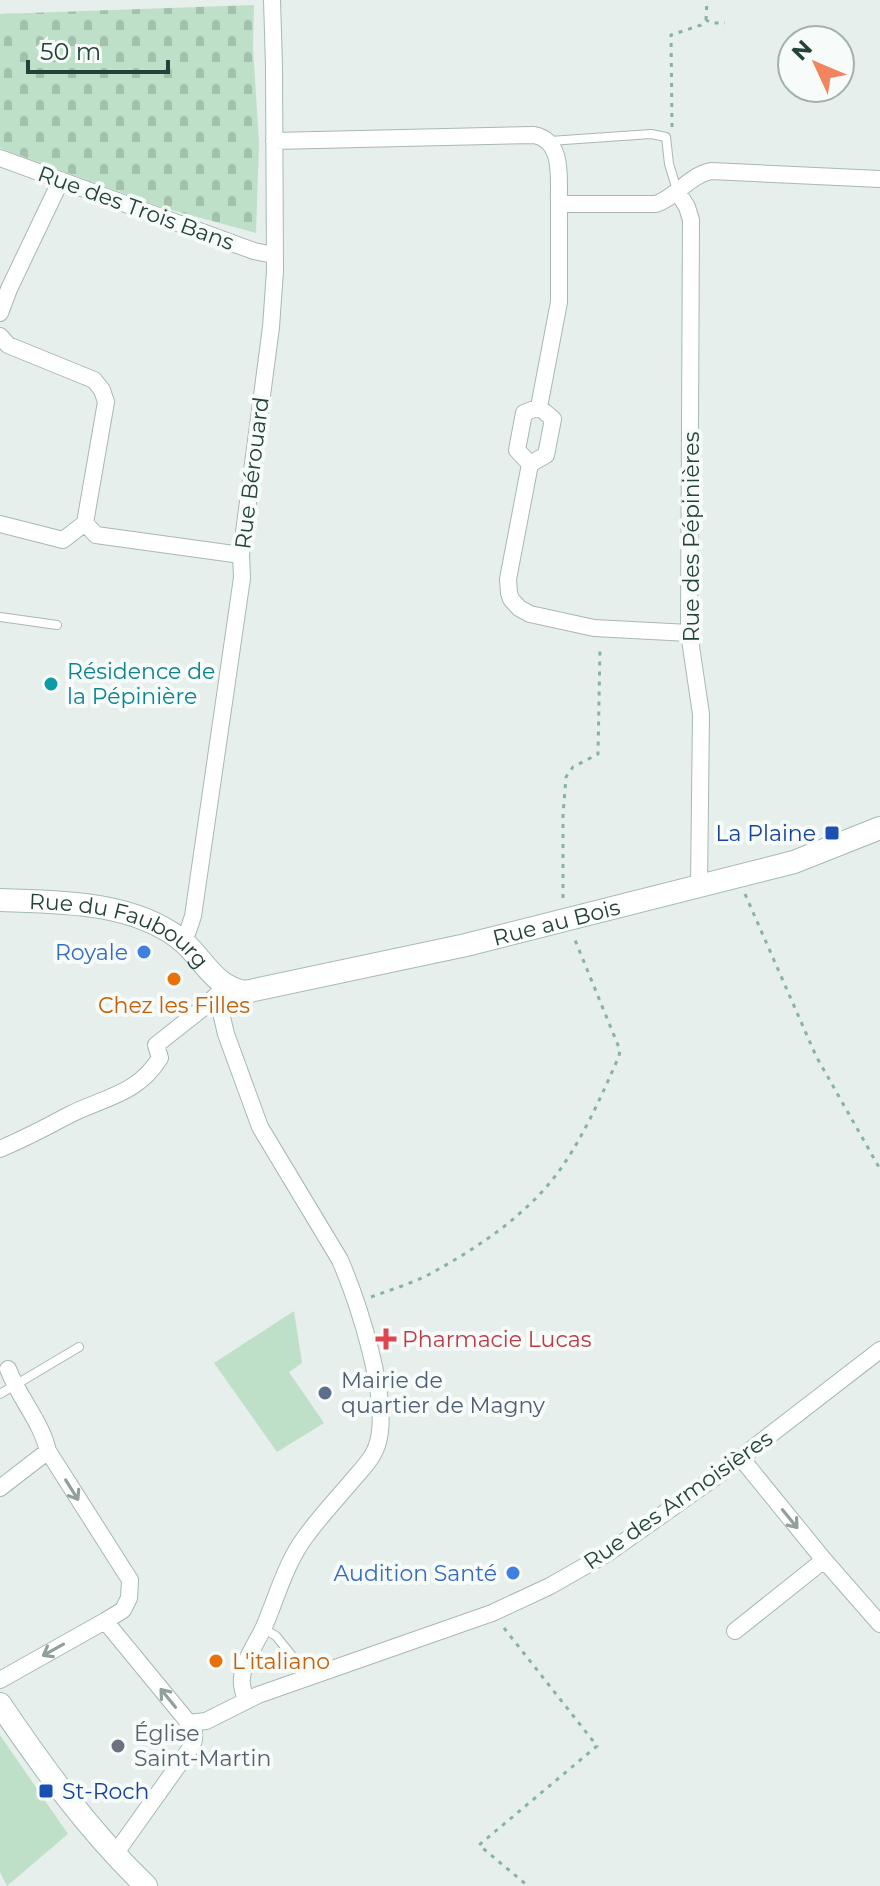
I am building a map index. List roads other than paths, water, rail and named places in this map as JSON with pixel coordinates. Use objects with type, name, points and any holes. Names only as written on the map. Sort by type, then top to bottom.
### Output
[{"type":"main road","name":"Rue au Bois","points":[[226,986],[245,992],[260,990],[466,945],[794,862],[880,828]]},
{"type":"main road","name":"Rue du Faubourg","points":[[0,900],[80,903],[146,920],[180,940],[226,986]]},
{"type":"main road","points":[[0,1704],[59,1787],[146,1886]]},
{"type":"street","name":"Rue Bérouard","points":[[180,940],[188,931],[193,916],[242,578],[241,555],[271,327],[275,271],[272,0]]},
{"type":"street","points":[[274,141],[534,135],[550,141],[557,156],[559,302],[539,407]]},
{"type":"street","name":"Rue des Trois Bans","points":[[0,158],[254,251],[274,255]]},
{"type":"street","points":[[559,204],[648,205],[663,202],[694,177],[711,171],[880,179]]},
{"type":"street","points":[[0,313],[61,180]]},
{"type":"street","name":"Rue des Pépinières","points":[[677,191],[691,220],[689,633],[701,714],[699,886]]},
{"type":"street","points":[[0,336],[8,345],[94,380],[106,402],[85,523],[63,540],[0,524]]},
{"type":"street","points":[[530,464],[517,450],[524,413],[539,407]]},
{"type":"street","points":[[539,407],[553,419],[546,455],[530,464],[508,579],[509,593],[514,603],[524,612],[601,629],[689,633]]},
{"type":"street","points":[[85,523],[96,535],[241,555]]},
{"type":"street","points":[[0,1149],[134,1087],[151,1072],[160,1058],[156,1045],[226,986]]},
{"type":"street","points":[[115,1854],[195,1741],[215,1718],[244,1670],[300,1544],[367,1463],[378,1444],[380,1420],[377,1387],[356,1303],[340,1260],[260,1127],[226,1034],[222,1017],[226,986]]},
{"type":"street","name":"Rue des Armoisières","points":[[215,1718],[246,1700],[492,1613],[550,1586],[608,1553],[741,1458],[880,1350]]},
{"type":"street","points":[[0,1680],[123,1610],[129,1598],[130,1580],[48,1451],[45,1436],[7,1383]]},
{"type":"street","points":[[0,1488],[48,1451]]},
{"type":"street","points":[[741,1458],[880,1624]]},
{"type":"street","points":[[735,1631],[824,1560]]},
{"type":"street","points":[[105,1621],[193,1728],[195,1741]]},
{"type":"street","points":[[244,1670],[242,1685],[246,1700]]},
{"type":"street","points":[[189,1723],[215,1718]]},
{"type":"lane","points":[[550,141],[651,134],[666,137],[669,164],[677,191]]},
{"type":"lane","points":[[0,617],[57,625]]},
{"type":"lane","points":[[7,1383],[79,1347]]},
{"type":"lane","points":[[264,1629],[276,1636],[309,1677]]},
{"type":"place","name":"Résidence de la Pépinière","points":[[51,684]]},
{"type":"place","name":"La Plaine","points":[[832,833]]},
{"type":"place","name":"Royale","points":[[144,952]]},
{"type":"place","name":"Chez les Filles","points":[[174,979]]},
{"type":"place","name":"Pharmacie Lucas","points":[[386,1339]]},
{"type":"place","name":"Mairie de quartier de Magny","points":[[325,1393]]},
{"type":"place","name":"Audition Santé","points":[[513,1573]]},
{"type":"place","name":"L'italiano","points":[[216,1661]]},
{"type":"place","name":"Église Saint-Martin","points":[[118,1746]]},
{"type":"place","name":"St-Roch","points":[[46,1791]]}]
